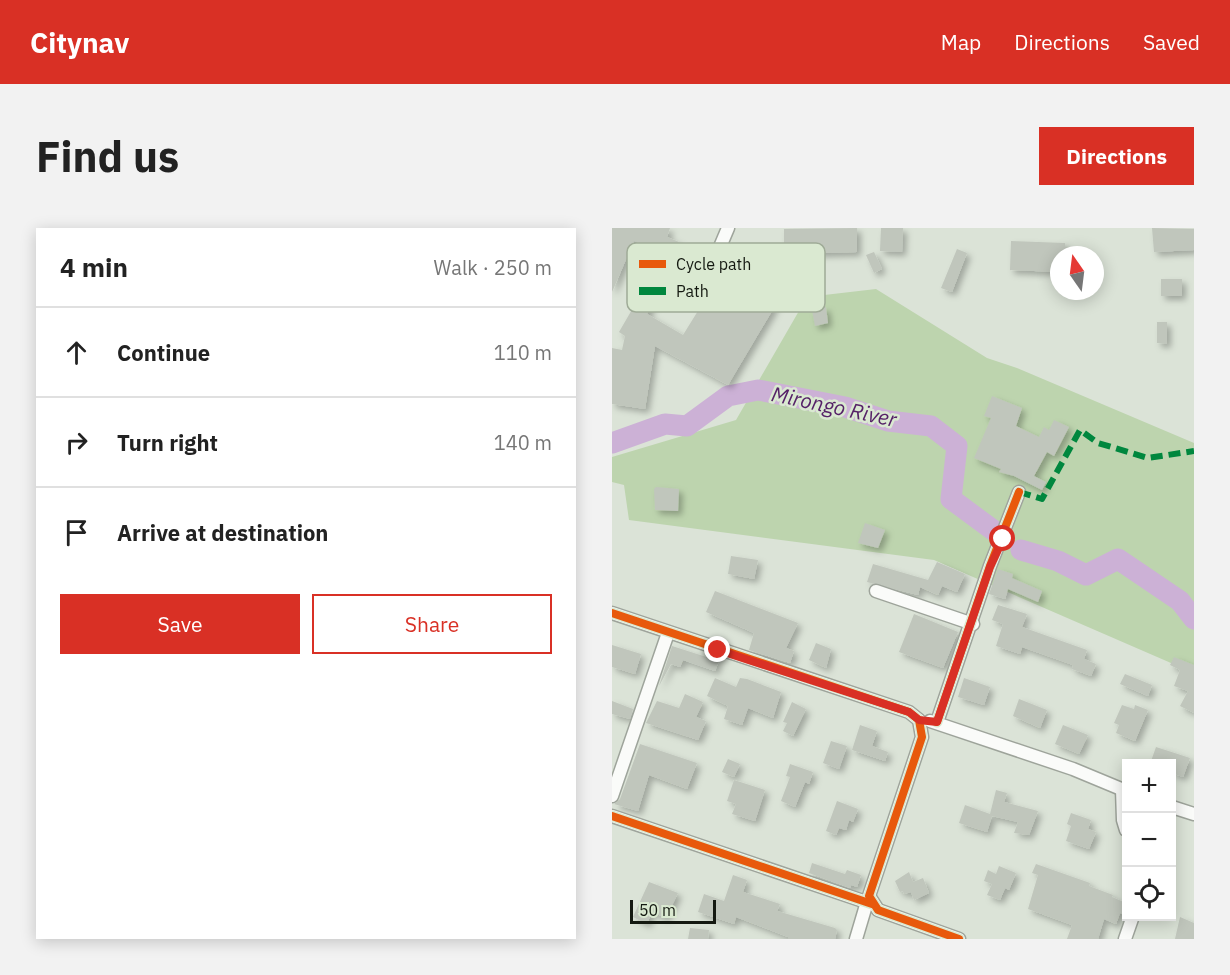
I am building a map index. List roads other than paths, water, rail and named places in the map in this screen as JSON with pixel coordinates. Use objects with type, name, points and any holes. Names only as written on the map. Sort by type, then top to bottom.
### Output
[{"type":"street","points":[[722,243],[728,228]]},
{"type":"street","points":[[937,722],[973,624],[990,567],[1019,492]]},
{"type":"street","points":[[876,591],[973,624]]},
{"type":"street","points":[[612,613],[909,712],[919,720],[937,722],[1122,789]]},
{"type":"street","points":[[612,796],[668,633]]},
{"type":"street","points":[[856,939],[870,903],[870,890],[922,737],[919,720]]},
{"type":"street","points":[[1176,808],[1194,814]]},
{"type":"street","points":[[612,816],[870,903],[890,915],[959,939]]},
{"type":"street","points":[[1125,939],[1131,921]]},
{"type":"waterway","name":"Mirongo River","points":[[612,443],[665,424],[687,426],[728,396],[758,390],[845,407],[888,421],[931,426],[957,446],[951,499],[993,530]]},
{"type":"waterway","name":"Mirongo River","points":[[1021,550],[1058,561],[1086,575],[1118,559],[1180,601],[1194,619]]}]
